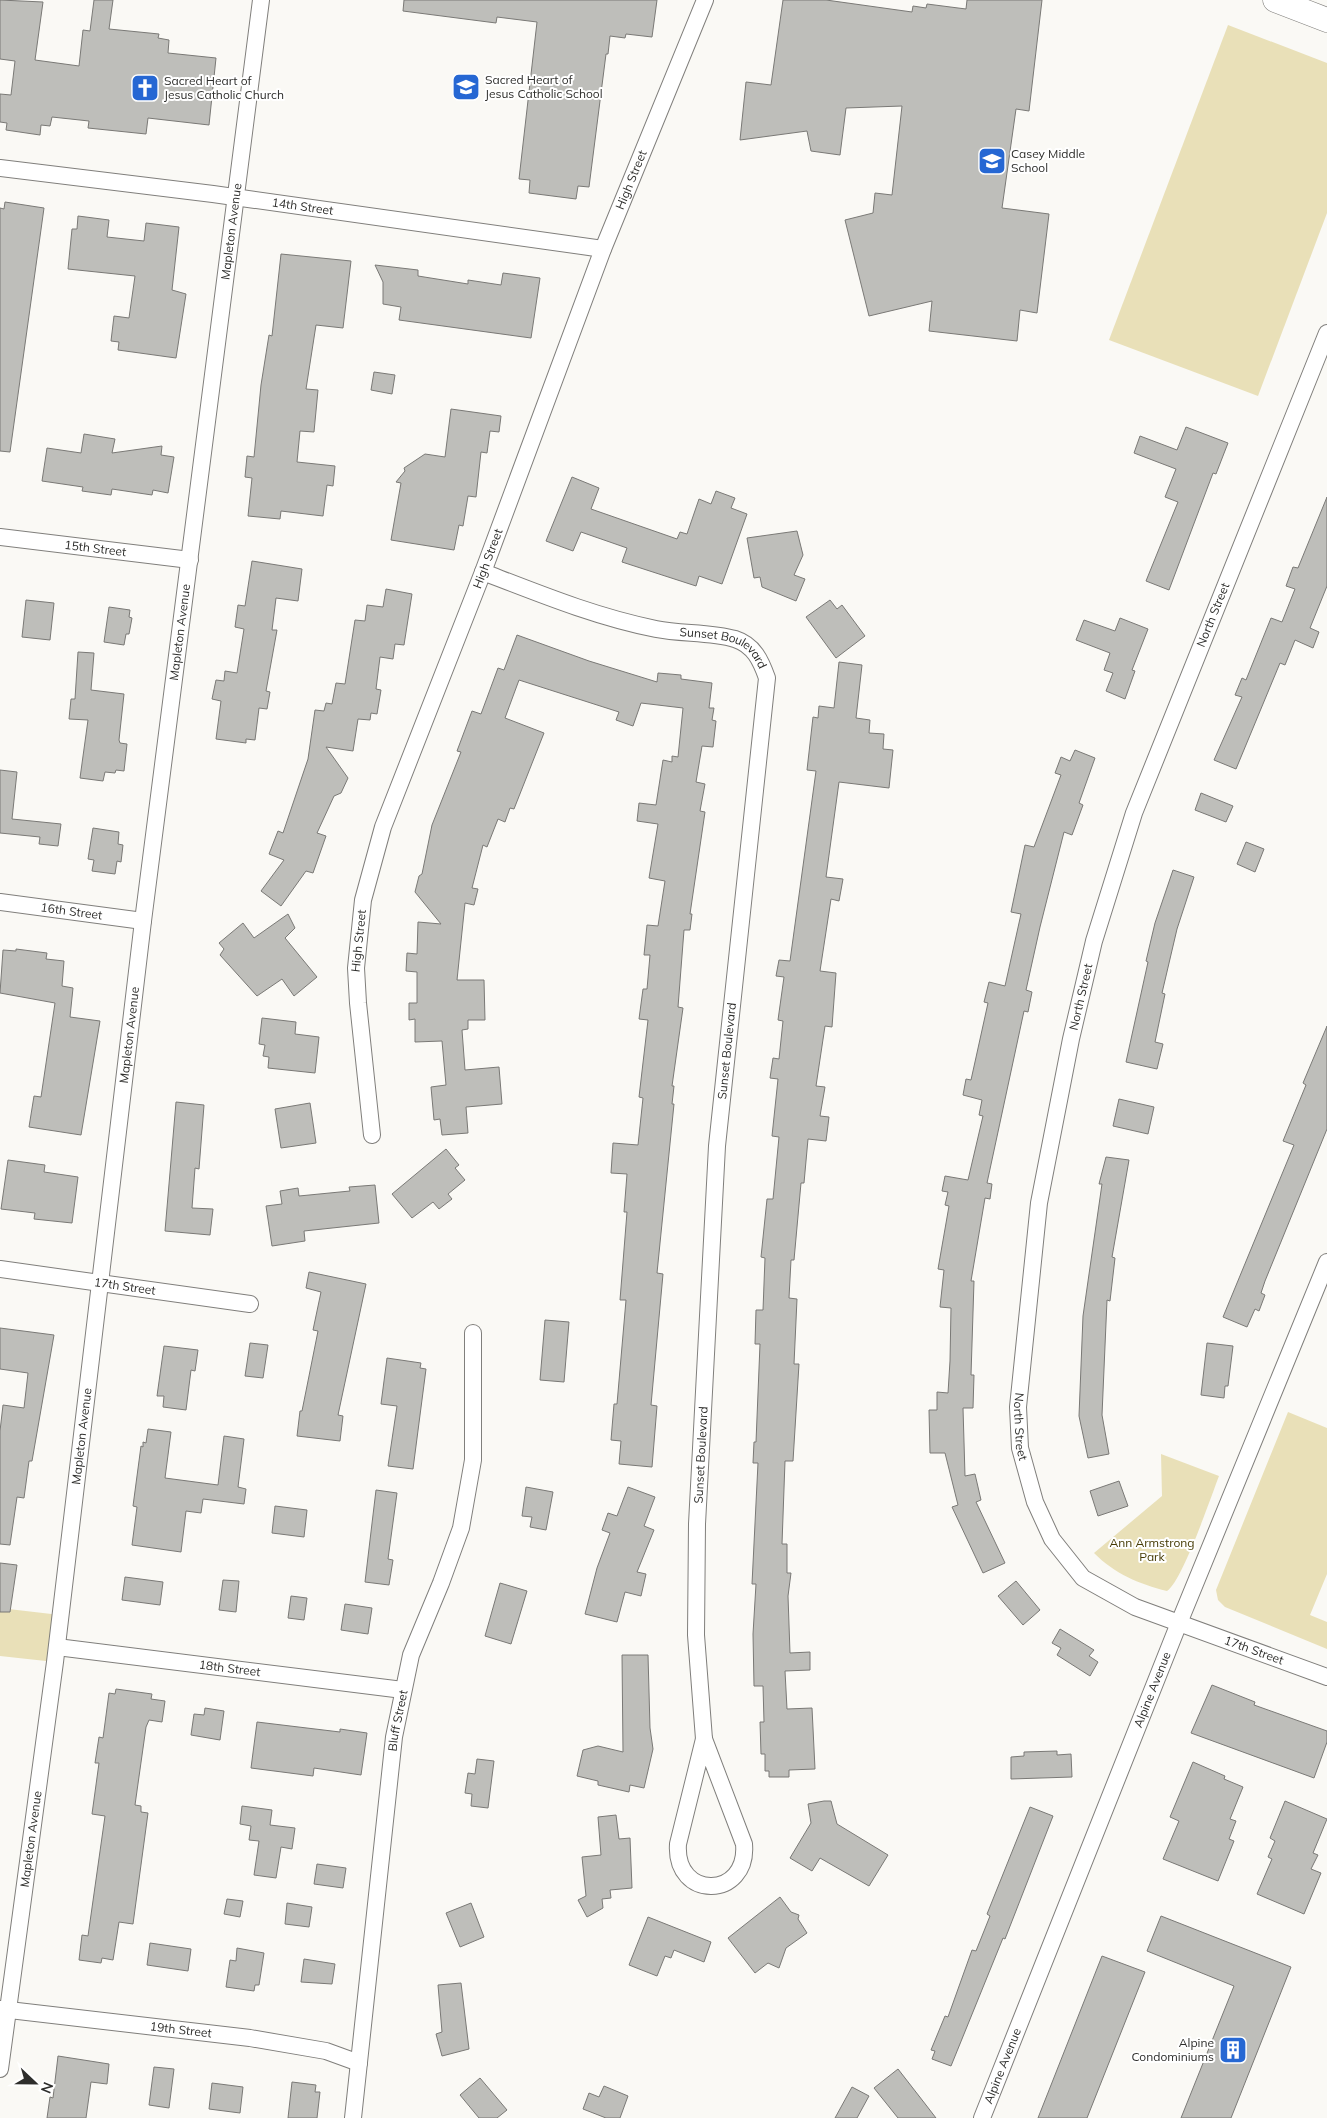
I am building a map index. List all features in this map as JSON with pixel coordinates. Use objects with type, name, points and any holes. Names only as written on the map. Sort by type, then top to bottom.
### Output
[{"type":"street","name":"Mapleton Avenue","points":[[0,2069],[4,2009],[57,1647],[143,921],[261,0]]},
{"type":"street","name":"High Street","points":[[372,1135],[356,968],[363,900],[383,827],[483,572],[604,249],[705,0]]},
{"type":"street","points":[[1275,0],[1327,20]]},
{"type":"street","name":"14th Street","points":[[0,168],[237,197],[604,249]]},
{"type":"street","name":"North Street","points":[[1179,1623],[1135,1607],[1083,1578],[1052,1540],[1034,1502],[1020,1448],[1018,1407],[1038,1213],[1071,1039],[1094,941],[1134,813],[1327,333]]},
{"type":"street","name":"15th Street","points":[[0,537],[190,560]]},
{"type":"street","name":"Sunset Boulevard","points":[[483,572],[584,610],[656,629],[735,639],[750,648],[762,661],[767,678],[717,1146],[698,1524],[696,1635],[704,1739],[744,1844],[745,1855],[742,1866],[736,1876],[726,1883],[716,1886],[694,1882],[679,1866],[677,1855],[678,1844],[704,1739]]},
{"type":"street","name":"16th Street","points":[[0,902],[143,921]]},
{"type":"street","name":"Alpine Avenue","points":[[982,2118],[1179,1623],[1327,1262]]},
{"type":"street","name":"17th Street","points":[[0,1269],[250,1304]]},
{"type":"street","name":"Bluff Street","points":[[353,2118],[394,1737],[411,1655],[442,1583],[461,1528],[473,1460],[473,1333]]},
{"type":"street","name":"17th Street","points":[[1179,1623],[1327,1677]]},
{"type":"street","name":"18th Street","points":[[57,1647],[403,1690]]},
{"type":"street","name":"19th Street","points":[[4,2009],[250,2038],[326,2051],[359,2063]]},
{"type":"green space","points":[[1228,25],[1327,63],[1327,213],[1258,396],[1109,340]]},
{"type":"green space","points":[[1288,1412],[1327,1428],[1327,1574],[1310,1615],[1327,1622],[1327,1649],[1225,1607],[1218,1600],[1216,1590]]},
{"type":"green space","name":"Ann Armstrong Park","points":[[1161,1454],[1219,1476],[1188,1556],[1173,1584],[1167,1591],[1128,1577],[1110,1567],[1094,1553],[1162,1496]]},
{"type":"green space","points":[[0,1608],[60,1615],[55,1662],[0,1656]]},
{"type":"building","points":[[0,0],[43,2],[35,60],[79,66],[83,30],[90,31],[94,0],[113,0],[109,29],[159,34],[158,38],[169,40],[168,53],[216,58],[209,125],[148,118],[146,134],[88,128],[89,121],[52,117],[50,126],[41,125],[40,135],[6,130],[7,123],[0,122],[0,94],[11,95],[15,61],[0,59]]},
{"type":"building","points":[[404,0],[657,0],[652,37],[626,34],[625,38],[610,36],[589,187],[578,186],[576,199],[529,193],[530,180],[519,179],[537,22],[497,17],[496,23],[403,11]]},
{"type":"building","points":[[783,0],[826,0],[912,12],[913,6],[926,8],[927,4],[966,9],[967,0],[1042,0],[1029,111],[1016,109],[1002,208],[1049,214],[1037,313],[1020,310],[1017,341],[929,331],[932,301],[869,316],[845,220],[873,213],[875,193],[892,195],[902,106],[846,108],[840,155],[811,151],[807,131],[740,140],[746,82],[771,85]]},
{"type":"building","points":[[5,202],[44,208],[10,452],[0,451],[0,208],[4,209]]},
{"type":"building","points":[[78,216],[109,220],[107,237],[144,241],[146,223],[179,227],[172,290],[186,294],[176,358],[118,350],[119,342],[111,341],[114,316],[129,318],[135,276],[68,269],[72,229],[77,229]]},
{"type":"building","points":[[281,254],[351,261],[343,328],[316,325],[306,389],[318,390],[314,432],[300,431],[297,462],[335,466],[333,486],[327,485],[323,516],[281,511],[280,519],[248,516],[252,478],[245,477],[247,456],[254,457],[261,385],[269,335],[272,336]]},
{"type":"building","points":[[375,265],[418,270],[418,276],[468,284],[468,280],[501,285],[503,273],[540,278],[531,338],[399,320],[401,307],[383,304],[383,282]]},
{"type":"building","points":[[374,372],[395,375],[392,394],[371,390]]},
{"type":"building","points":[[451,409],[501,416],[499,432],[490,431],[487,453],[481,452],[476,497],[468,496],[463,526],[459,525],[454,550],[391,540],[401,483],[396,482],[405,471],[404,468],[425,454],[445,457]]},
{"type":"building","points":[[1186,427],[1228,443],[1216,474],[1213,473],[1169,590],[1146,581],[1178,502],[1165,497],[1176,469],[1134,453],[1140,436],[1177,450]]},
{"type":"building","points":[[84,434],[115,439],[112,453],[162,446],[161,455],[174,457],[168,493],[153,490],[152,495],[112,489],[111,495],[82,491],[83,487],[42,481],[47,448],[81,453]]},
{"type":"building","points":[[572,477],[599,488],[591,509],[677,539],[680,532],[687,534],[699,499],[711,504],[716,491],[735,498],[731,508],[747,514],[722,584],[699,576],[696,586],[622,562],[627,548],[581,532],[573,551],[546,541]]},
{"type":"building","points":[[1327,497],[1327,586],[1310,628],[1319,632],[1313,648],[1295,640],[1285,665],[1280,663],[1236,769],[1214,760],[1242,697],[1235,695],[1242,678],[1246,680],[1271,618],[1282,622],[1295,589],[1286,586],[1293,567],[1298,568]]},
{"type":"building","points":[[797,531],[803,555],[794,575],[805,579],[796,601],[762,587],[760,577],[754,578],[747,538]]},
{"type":"building","points":[[252,561],[302,569],[298,601],[276,598],[272,630],[277,630],[266,691],[270,692],[267,709],[259,708],[255,740],[246,739],[246,743],[216,739],[221,701],[212,699],[216,680],[224,681],[225,671],[237,673],[244,629],[235,627],[238,605],[245,606]]},
{"type":"building","points":[[386,589],[412,594],[404,645],[395,644],[393,659],[380,657],[376,689],[381,690],[377,714],[371,713],[370,720],[358,719],[353,751],[326,747],[348,778],[341,793],[334,796],[317,833],[326,836],[313,873],[306,871],[281,906],[261,891],[284,860],[269,854],[278,831],[283,833],[308,759],[315,710],[324,711],[326,703],[332,704],[336,683],[345,684],[355,620],[365,621],[367,605],[383,607]]},
{"type":"building","points":[[26,600],[54,603],[50,640],[22,637]]},
{"type":"building","points":[[830,600],[837,609],[842,605],[865,636],[836,658],[806,617]]},
{"type":"building","points":[[109,607],[130,610],[129,617],[132,618],[129,634],[126,634],[124,645],[104,642]]},
{"type":"building","points":[[1120,618],[1148,629],[1132,670],[1135,671],[1125,699],[1106,691],[1113,673],[1104,670],[1110,653],[1076,640],[1084,620],[1115,631]]},
{"type":"building","points":[[517,635],[589,661],[657,682],[658,673],[681,675],[681,679],[712,683],[709,708],[714,708],[712,720],[716,721],[713,747],[702,746],[696,782],[705,784],[700,811],[705,812],[690,914],[692,914],[690,930],[684,930],[678,1007],[683,1008],[672,1086],[674,1086],[672,1104],[674,1104],[657,1273],[663,1274],[651,1405],[657,1406],[652,1467],[619,1464],[621,1441],[611,1440],[614,1404],[617,1404],[626,1300],[620,1300],[627,1212],[624,1212],[627,1174],[611,1173],[613,1143],[638,1145],[643,1098],[639,1097],[648,1020],[639,1019],[643,989],[647,989],[650,955],[644,955],[647,925],[658,926],[665,881],[649,878],[658,824],[637,821],[639,803],[656,805],[663,760],[672,762],[672,756],[678,757],[683,708],[641,703],[633,726],[616,720],[619,712],[519,680],[505,718],[544,733],[514,809],[510,808],[505,822],[498,819],[487,847],[483,845],[472,888],[478,889],[474,905],[465,903],[457,980],[484,980],[485,1020],[468,1020],[468,1029],[462,1030],[465,1070],[499,1067],[502,1104],[466,1107],[468,1133],[442,1135],[440,1119],[434,1120],[431,1087],[446,1085],[442,1041],[415,1042],[415,1019],[409,1020],[409,1003],[417,1003],[417,972],[406,971],[407,953],[417,954],[418,922],[441,924],[415,892],[419,876],[422,874],[432,825],[461,752],[457,751],[472,711],[481,714],[498,668],[504,670]]},
{"type":"building","points":[[78,652],[94,653],[91,690],[124,694],[119,740],[120,743],[127,744],[124,771],[116,770],[115,773],[105,772],[103,781],[80,778],[88,720],[69,719],[71,699],[75,699]]},
{"type":"building","points":[[839,662],[862,665],[856,718],[870,720],[869,733],[884,734],[883,749],[893,750],[889,788],[839,782],[826,877],[843,879],[839,901],[831,899],[820,971],[836,973],[832,1027],[825,1026],[816,1086],[825,1087],[820,1116],[829,1117],[826,1141],[808,1139],[804,1183],[801,1183],[794,1260],[791,1260],[789,1298],[797,1299],[794,1364],[799,1364],[793,1461],[785,1461],[782,1544],[787,1544],[787,1573],[791,1573],[788,1596],[790,1653],[810,1652],[810,1670],[785,1671],[787,1709],[812,1708],[815,1769],[789,1770],[789,1777],[769,1777],[769,1771],[765,1771],[765,1754],[761,1754],[760,1722],[764,1722],[763,1686],[754,1686],[753,1634],[756,1584],[752,1584],[758,1463],[753,1463],[754,1442],[756,1442],[760,1344],[755,1344],[756,1310],[763,1310],[765,1258],[761,1257],[767,1199],[773,1199],[779,1137],[772,1136],[778,1079],[770,1078],[773,1058],[779,1059],[783,1021],[778,1020],[784,977],[776,976],[779,960],[790,961],[816,771],[807,770],[813,717],[818,718],[819,706],[834,708]]},
{"type":"building","points":[[1075,750],[1095,758],[1079,803],[1083,805],[1072,835],[1064,832],[1040,927],[1026,990],[1032,992],[1028,1012],[1024,1011],[987,1183],[992,1184],[990,1199],[985,1198],[971,1281],[974,1281],[971,1375],[974,1375],[973,1408],[963,1408],[965,1476],[975,1474],[981,1500],[976,1502],[1005,1563],[983,1573],[952,1507],[958,1505],[945,1453],[930,1453],[929,1410],[937,1410],[937,1392],[948,1393],[950,1361],[951,1308],[940,1307],[944,1270],[938,1269],[949,1206],[945,1205],[948,1192],[942,1191],[945,1176],[968,1180],[983,1116],[979,1115],[982,1100],[963,1095],[966,1079],[971,1080],[988,1003],[984,1002],[989,982],[1005,986],[1021,914],[1011,912],[1025,845],[1034,847],[1061,775],[1055,773],[1061,757],[1070,761]]},
{"type":"building","points":[[0,770],[17,772],[12,819],[61,824],[58,846],[39,844],[40,837],[0,833]]},
{"type":"building","points":[[1201,793],[1233,806],[1226,822],[1195,810]]},
{"type":"building","points":[[93,828],[119,832],[118,844],[123,845],[121,862],[117,861],[115,874],[92,871],[94,860],[88,859]]},
{"type":"building","points":[[1246,842],[1264,849],[1255,872],[1237,864]]},
{"type":"building","points":[[1173,870],[1194,877],[1177,929],[1162,993],[1165,994],[1155,1042],[1163,1044],[1157,1069],[1126,1062],[1155,923]]},
{"type":"building","points":[[288,914],[295,928],[285,938],[317,977],[294,996],[282,979],[257,996],[220,955],[224,949],[219,943],[243,923],[254,938]]},
{"type":"building","points":[[16,949],[47,953],[46,959],[64,961],[62,986],[73,988],[70,1017],[100,1021],[81,1135],[29,1127],[34,1096],[41,1097],[55,1003],[0,993],[3,950],[16,951]]},
{"type":"building","points":[[262,1018],[296,1022],[295,1034],[319,1037],[315,1073],[268,1068],[269,1057],[263,1056],[265,1045],[259,1044]]},
{"type":"building","points":[[1327,1026],[1327,1129],[1265,1281],[1261,1293],[1265,1295],[1259,1311],[1255,1309],[1247,1327],[1223,1317],[1294,1145],[1283,1141],[1306,1085],[1303,1083]]},
{"type":"building","points":[[1119,1099],[1154,1107],[1148,1134],[1113,1126]]},
{"type":"building","points":[[176,1102],[204,1105],[199,1169],[195,1168],[192,1208],[213,1209],[210,1235],[165,1231]]},
{"type":"building","points":[[310,1103],[316,1143],[281,1148],[275,1109]]},
{"type":"building","points":[[446,1149],[459,1165],[455,1168],[465,1180],[448,1194],[452,1199],[439,1209],[433,1202],[412,1218],[392,1194]]},
{"type":"building","points":[[1106,1157],[1129,1160],[1112,1257],[1115,1258],[1110,1301],[1107,1300],[1102,1415],[1109,1454],[1088,1458],[1079,1416],[1083,1316],[1102,1184],[1099,1184]]},
{"type":"building","points":[[8,1160],[45,1165],[44,1172],[78,1177],[72,1223],[34,1219],[35,1213],[1,1209]]},
{"type":"building","points":[[375,1185],[379,1223],[304,1231],[305,1241],[272,1246],[266,1206],[282,1204],[280,1191],[298,1188],[299,1196],[350,1191],[349,1187]]},
{"type":"building","points":[[309,1272],[366,1284],[338,1415],[343,1416],[340,1441],[297,1436],[300,1411],[302,1411],[318,1331],[313,1330],[321,1292],[306,1288]]},
{"type":"building","points":[[545,1320],[569,1322],[564,1382],[540,1380]]},
{"type":"building","points":[[0,1328],[54,1335],[32,1461],[29,1461],[24,1498],[17,1497],[10,1545],[0,1544],[0,1431],[3,1405],[24,1408],[28,1373],[0,1369]]},
{"type":"building","points":[[250,1343],[268,1345],[263,1378],[245,1376]]},
{"type":"building","points":[[1207,1343],[1233,1346],[1228,1386],[1225,1386],[1224,1398],[1201,1395]]},
{"type":"building","points":[[164,1346],[198,1350],[195,1371],[191,1370],[186,1410],[163,1407],[164,1396],[157,1396]]},
{"type":"building","points":[[387,1358],[421,1363],[420,1368],[426,1369],[413,1469],[388,1466],[397,1406],[381,1404]]},
{"type":"building","points":[[148,1429],[171,1432],[165,1478],[218,1485],[224,1436],[244,1439],[238,1487],[246,1489],[244,1504],[203,1499],[201,1513],[186,1511],[181,1552],[132,1545],[137,1507],[133,1506],[141,1446],[143,1447],[143,1442],[146,1443]]},
{"type":"building","points":[[1119,1481],[1128,1506],[1098,1516],[1090,1491]]},
{"type":"building","points":[[526,1487],[553,1492],[546,1530],[530,1527],[532,1517],[522,1516]]},
{"type":"building","points":[[628,1487],[655,1497],[644,1526],[654,1530],[637,1572],[646,1574],[641,1596],[625,1592],[617,1622],[585,1614],[597,1568],[610,1533],[602,1530],[608,1513],[617,1516]]},
{"type":"building","points":[[376,1490],[397,1493],[388,1559],[393,1560],[389,1585],[365,1582]]},
{"type":"building","points":[[275,1506],[307,1510],[304,1537],[272,1533]]},
{"type":"building","points":[[0,1563],[17,1565],[10,1612],[0,1612]]},
{"type":"building","points":[[125,1577],[163,1582],[160,1605],[122,1600]]},
{"type":"building","points":[[223,1580],[239,1581],[236,1612],[219,1610]]},
{"type":"building","points":[[1016,1581],[1040,1610],[1023,1625],[998,1596]]},
{"type":"building","points":[[500,1583],[527,1591],[511,1644],[485,1636]]},
{"type":"building","points":[[291,1596],[307,1598],[304,1620],[288,1618]]},
{"type":"building","points":[[345,1604],[372,1608],[368,1634],[341,1630]]},
{"type":"building","points":[[1060,1629],[1094,1650],[1089,1656],[1098,1662],[1090,1676],[1057,1655],[1061,1648],[1052,1643]]},
{"type":"building","points":[[622,1655],[648,1655],[650,1728],[653,1749],[644,1788],[630,1785],[629,1792],[598,1785],[598,1781],[577,1776],[583,1750],[598,1746],[623,1752]]},
{"type":"building","points":[[1212,1685],[1255,1702],[1254,1705],[1327,1731],[1327,1742],[1314,1778],[1191,1733]]},
{"type":"building","points":[[116,1689],[152,1694],[151,1699],[165,1701],[162,1722],[149,1720],[146,1727],[135,1805],[141,1806],[141,1812],[148,1813],[133,1924],[119,1922],[113,1960],[102,1958],[101,1963],[79,1960],[82,1935],[88,1936],[105,1816],[92,1814],[99,1763],[95,1763],[99,1737],[103,1738],[109,1693],[115,1694]]},
{"type":"building","points":[[205,1708],[224,1711],[220,1740],[191,1735],[194,1714],[204,1715]]},
{"type":"building","points":[[257,1722],[340,1732],[340,1729],[367,1733],[361,1775],[314,1768],[313,1776],[251,1768]]},
{"type":"building","points":[[1057,1751],[1057,1755],[1071,1754],[1072,1777],[1011,1779],[1011,1757],[1024,1756],[1024,1752]]},
{"type":"building","points":[[477,1759],[494,1761],[488,1808],[471,1806],[472,1794],[465,1793],[468,1773],[475,1774]]},
{"type":"building","points":[[1193,1762],[1225,1776],[1224,1779],[1243,1787],[1230,1819],[1236,1821],[1229,1839],[1234,1841],[1218,1881],[1163,1859],[1179,1821],[1170,1817]]},
{"type":"building","points":[[831,1801],[837,1824],[888,1855],[869,1886],[820,1858],[812,1871],[790,1858],[811,1823],[808,1804]]},
{"type":"building","points":[[1285,1801],[1327,1819],[1313,1853],[1318,1855],[1311,1869],[1321,1873],[1304,1914],[1257,1894],[1272,1859],[1268,1857],[1275,1841],[1270,1838]]},
{"type":"building","points":[[242,1806],[272,1810],[270,1825],[295,1828],[292,1849],[281,1847],[276,1878],[254,1875],[259,1841],[249,1840],[251,1826],[240,1824]]},
{"type":"building","points":[[1030,1807],[1053,1816],[1005,1939],[1003,1938],[951,2066],[932,2059],[935,2051],[931,2050],[945,2016],[948,2017],[972,1950],[976,1951],[990,1916],[987,1914]]},
{"type":"building","points":[[616,1815],[619,1839],[630,1838],[632,1888],[610,1890],[611,1898],[602,1899],[603,1908],[587,1917],[578,1900],[586,1896],[582,1857],[601,1855],[598,1817]]},
{"type":"building","points":[[317,1864],[346,1868],[343,1888],[314,1884]]},
{"type":"building","points":[[780,1897],[791,1912],[799,1915],[798,1919],[807,1933],[786,1948],[779,1968],[768,1963],[755,1973],[728,1938]]},
{"type":"building","points":[[227,1899],[243,1901],[240,1917],[224,1914]]},
{"type":"building","points":[[287,1903],[312,1907],[309,1927],[285,1924]]},
{"type":"building","points":[[471,1903],[484,1937],[460,1947],[446,1913]]},
{"type":"building","points":[[1161,1916],[1291,1967],[1231,2118],[1181,2118],[1234,1986],[1147,1951]]},
{"type":"building","points":[[648,1917],[711,1942],[704,1962],[674,1950],[671,1958],[665,1956],[657,1976],[629,1965]]},
{"type":"building","points":[[150,1943],[191,1949],[188,1971],[147,1965]]},
{"type":"building","points":[[237,1948],[264,1953],[259,1985],[255,1985],[254,1991],[226,1987],[230,1960],[236,1961]]},
{"type":"building","points":[[1102,1956],[1145,1972],[1087,2118],[1038,2118]]},
{"type":"building","points":[[304,1959],[335,1964],[332,1984],[301,1982]]},
{"type":"building","points":[[461,1983],[469,2049],[442,2056],[436,2034],[442,2032],[438,1985]]},
{"type":"building","points":[[58,2056],[109,2064],[107,2084],[91,2082],[86,2118],[47,2118],[50,2097],[53,2098]]},
{"type":"building","points":[[154,2067],[174,2069],[169,2108],[149,2105]]},
{"type":"building","points":[[898,2069],[936,2118],[898,2118],[874,2088]]},
{"type":"building","points":[[480,2078],[507,2110],[497,2118],[479,2118],[460,2095]]},
{"type":"building","points":[[292,2082],[316,2085],[315,2092],[320,2092],[317,2118],[288,2118]]},
{"type":"building","points":[[212,2083],[243,2087],[240,2113],[209,2109]]},
{"type":"building","points":[[604,2086],[628,2096],[620,2118],[606,2118],[583,2109],[589,2093],[599,2097]]},
{"type":"building","points":[[852,2087],[869,2096],[857,2118],[835,2118]]},
{"type":"place","name":"Sacred Heart of Jesus Catholic School","points":[[466,87]]},
{"type":"place","name":"Sacred Heart of Jesus Catholic Church","points":[[145,88]]},
{"type":"place","name":"Casey Middle School","points":[[992,161]]},
{"type":"place","name":"Alpine Condominiums","points":[[1233,2050]]}]
